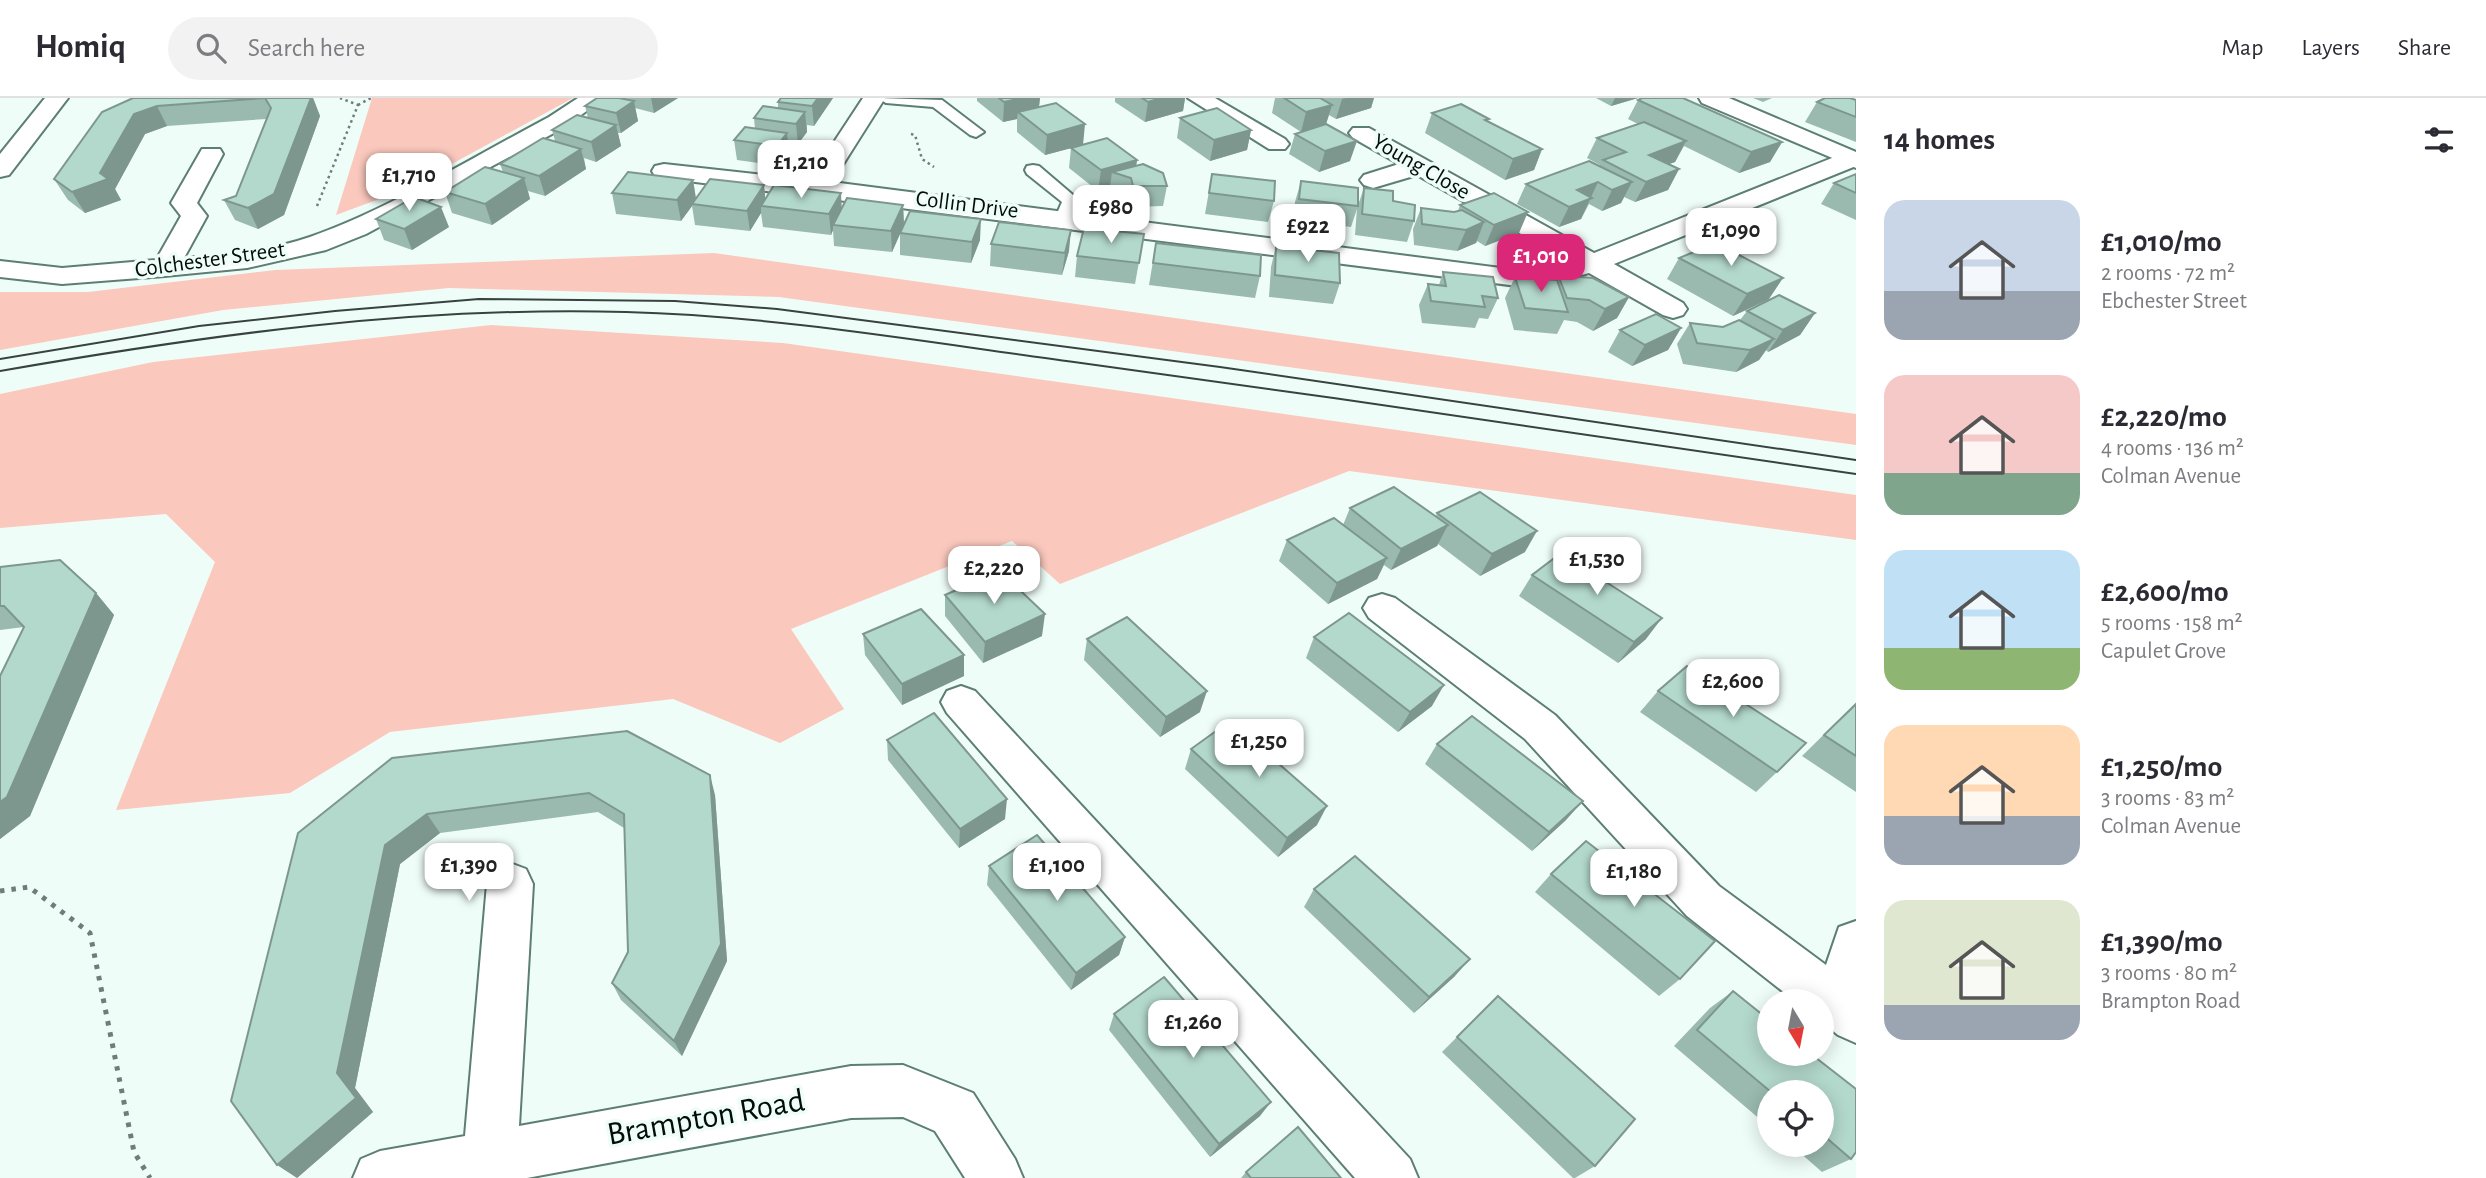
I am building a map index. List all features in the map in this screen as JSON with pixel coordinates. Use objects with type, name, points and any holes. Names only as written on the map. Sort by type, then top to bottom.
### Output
[{"type":"street","points":[[0,170],[57,98]]},
{"type":"street","name":"Colchester Street","points":[[0,270],[62,276],[165,268],[247,260],[316,244],[357,228],[557,122],[593,98]]},
{"type":"street","points":[[816,188],[874,98]]},
{"type":"street","points":[[1199,98],[1277,144]]},
{"type":"street","points":[[1710,98],[1854,160]]},
{"type":"street","name":"Young Close","points":[[1361,133],[1673,309]]},
{"type":"street","points":[[165,268],[194,216],[184,203],[211,154]]},
{"type":"street","points":[[1590,264],[1854,160]]},
{"type":"street","points":[[1373,180],[1419,166]]},
{"type":"street","name":"Collin Drive","points":[[664,171],[858,191],[1533,280],[1590,264]]},
{"type":"street","points":[[1382,608],[1539,727],[1703,901],[1847,1011],[1856,943]]},
{"type":"street","points":[[961,702],[1391,1178]]},
{"type":"street","points":[[490,1156],[510,884]]},
{"type":"street","name":"Brampton Road","points":[[380,1178],[851,1092],[903,1091],[954,1112],[996,1178]]},
{"type":"lane","points":[[886,98],[937,103],[976,132]]},
{"type":"lane","points":[[1033,170],[1071,201],[1064,218]]},
{"type":"path","points":[[340,98],[358,105]]},
{"type":"path","points":[[357,228],[316,208],[358,105],[371,98]]},
{"type":"path","points":[[854,128],[915,135],[922,159],[944,173]]},
{"type":"path","points":[[0,891],[29,887],[90,933],[134,1152],[150,1178]]},
{"type":"shaded area","points":[[372,98],[573,98],[406,189],[336,215]]},
{"type":"shaded area","points":[[714,253],[1856,414],[1856,445],[779,297],[449,288],[223,310],[0,350],[0,292],[88,292],[275,270]]},
{"type":"shaded area","points":[[491,325],[783,343],[1856,495],[1856,540],[1349,471],[1060,584],[1012,541],[791,629],[844,709],[780,743],[673,699],[390,732],[290,793],[116,810],[215,562],[166,514],[0,528],[0,394],[153,362]]},
{"type":"building","points":[[133,98],[265,98],[157,106],[134,114],[100,173],[108,179],[72,192],[54,179],[102,112]]},
{"type":"building","points":[[265,98],[311,98],[274,194],[248,208],[224,200],[236,196],[271,108]]},
{"type":"building","points":[[597,98],[634,101],[616,113],[585,106]]},
{"type":"building","points":[[781,98],[818,98],[812,106],[778,102]]},
{"type":"building","points":[[999,98],[1022,98],[1004,102]]},
{"type":"building","points":[[1142,98],[1161,98],[1148,102]]},
{"type":"building","points":[[1284,98],[1320,98],[1332,105],[1306,112]]},
{"type":"building","points":[[1683,98],[1782,142],[1751,152],[1638,100]]},
{"type":"building","points":[[1825,98],[1856,100],[1856,117],[1817,102]]},
{"type":"building","points":[[1056,103],[1085,124],[1047,135],[1018,112]]},
{"type":"building","points":[[1461,104],[1489,119],[1485,120],[1542,149],[1513,159],[1432,113]]},
{"type":"building","points":[[763,106],[805,112],[796,124],[754,118]]},
{"type":"building","points":[[1217,108],[1251,130],[1214,140],[1180,118]]},
{"type":"building","points":[[577,115],[616,125],[591,142],[552,130]]},
{"type":"building","points":[[1644,122],[1686,141],[1649,155],[1679,169],[1646,182],[1603,160],[1626,152],[1597,138]]},
{"type":"building","points":[[1326,124],[1357,141],[1325,151],[1295,134]]},
{"type":"building","points":[[745,127],[787,133],[777,146],[734,140]]},
{"type":"building","points":[[543,138],[581,149],[539,176],[500,164]]},
{"type":"building","points":[[1107,138],[1137,160],[1101,170],[1071,148]]},
{"type":"building","points":[[1589,161],[1632,182],[1612,190],[1598,182],[1577,190],[1592,198],[1569,207],[1526,184]]},
{"type":"building","points":[[1143,164],[1163,173],[1167,186],[1133,186],[1131,178],[1112,172]]},
{"type":"building","points":[[485,167],[524,178],[485,204],[445,192]]},
{"type":"building","points":[[628,172],[693,180],[677,200],[612,193]]},
{"type":"building","points":[[1212,174],[1275,181],[1274,201],[1209,193]]},
{"type":"building","points":[[1856,174],[1856,193],[1834,183]]},
{"type":"building","points":[[710,179],[764,185],[747,211],[692,204]]},
{"type":"building","points":[[1301,181],[1358,188],[1358,206],[1299,199]]},
{"type":"building","points":[[774,185],[841,193],[829,214],[761,206]]},
{"type":"building","points":[[1364,188],[1393,191],[1393,201],[1415,205],[1414,221],[1362,214]]},
{"type":"building","points":[[1494,193],[1528,212],[1494,225],[1460,205]]},
{"type":"building","points":[[414,197],[441,207],[404,229],[376,219]]},
{"type":"building","points":[[847,198],[903,205],[891,231],[833,225]]},
{"type":"building","points":[[1421,208],[1454,212],[1462,210],[1484,222],[1466,230],[1422,224]]},
{"type":"building","points":[[910,211],[981,219],[972,242],[900,233]]},
{"type":"building","points":[[999,222],[1071,230],[1065,253],[991,244]]},
{"type":"building","points":[[1084,228],[1144,234],[1139,263],[1077,256]]},
{"type":"building","points":[[1156,243],[1261,255],[1260,276],[1153,263]]},
{"type":"building","points":[[1716,243],[1783,278],[1747,294],[1679,258]]},
{"type":"building","points":[[1276,246],[1339,253],[1340,283],[1275,275]]},
{"type":"building","points":[[1443,272],[1493,277],[1498,298],[1482,296],[1485,307],[1431,301],[1428,284],[1446,286]]},
{"type":"building","points":[[1558,275],[1593,278],[1629,297],[1605,309],[1589,300],[1567,298]]},
{"type":"building","points":[[1515,277],[1557,280],[1568,312],[1525,308]]},
{"type":"building","points":[[1779,295],[1815,313],[1783,330],[1747,311]]},
{"type":"building","points":[[1656,314],[1681,328],[1645,345],[1620,330]]},
{"type":"building","points":[[1739,320],[1774,339],[1750,350],[1697,343],[1690,323],[1723,327]]},
{"type":"building","points":[[1394,487],[1448,525],[1401,549],[1350,508]]},
{"type":"building","points":[[1480,492],[1537,531],[1492,554],[1437,513]]},
{"type":"building","points":[[1334,518],[1387,558],[1337,583],[1287,540]]},
{"type":"building","points":[[1561,553],[1662,618],[1634,642],[1532,575]]},
{"type":"building","points":[[60,560],[96,593],[7,797],[0,802],[0,676],[24,627],[4,606],[0,606],[0,567]]},
{"type":"building","points":[[1000,571],[1045,614],[985,642],[945,595]]},
{"type":"building","points":[[921,609],[964,655],[902,684],[863,634]]},
{"type":"building","points":[[1349,613],[1444,685],[1410,712],[1314,637]]},
{"type":"building","points":[[1127,617],[1207,691],[1166,717],[1087,639]]},
{"type":"building","points":[[1687,666],[1806,743],[1777,772],[1658,691]]},
{"type":"building","points":[[1856,704],[1856,756],[1824,735]]},
{"type":"building","points":[[934,713],[1007,799],[960,829],[887,740]]},
{"type":"building","points":[[1472,716],[1583,801],[1549,832],[1437,744]]},
{"type":"building","points":[[1230,721],[1327,806],[1287,838],[1191,749]]},
{"type":"building","points":[[627,731],[710,775],[721,944],[674,1041],[612,983],[628,952],[624,814],[589,793],[427,814],[385,845],[337,1073],[356,1098],[277,1165],[231,1101],[298,833],[392,758]]},
{"type":"building","points":[[1037,835],[1125,937],[1076,973],[989,866]]},
{"type":"building","points":[[1586,841],[1715,941],[1680,979],[1551,874]]},
{"type":"building","points":[[1355,856],[1470,959],[1429,997],[1314,889]]},
{"type":"building","points":[[1164,977],[1271,1102],[1219,1144],[1114,1014]]},
{"type":"building","points":[[1733,991],[1757,1010],[1757,1066],[1826,1066],[1856,1089],[1856,1152],[1851,1159],[1834,1144],[1834,1080],[1757,1080],[1697,1030]]},
{"type":"building","points":[[1498,996],[1635,1119],[1595,1166],[1457,1037]]},
{"type":"building","points":[[1298,1127],[1341,1178],[1251,1178],[1246,1172]]},
{"type":"tram line","points":[[0,359],[199,326],[335,311],[479,299],[675,301],[777,309],[1220,367],[1856,460]]},
{"type":"tram line","points":[[0,371],[233,335],[390,319],[547,311],[682,314],[906,338],[1856,474]]}]
